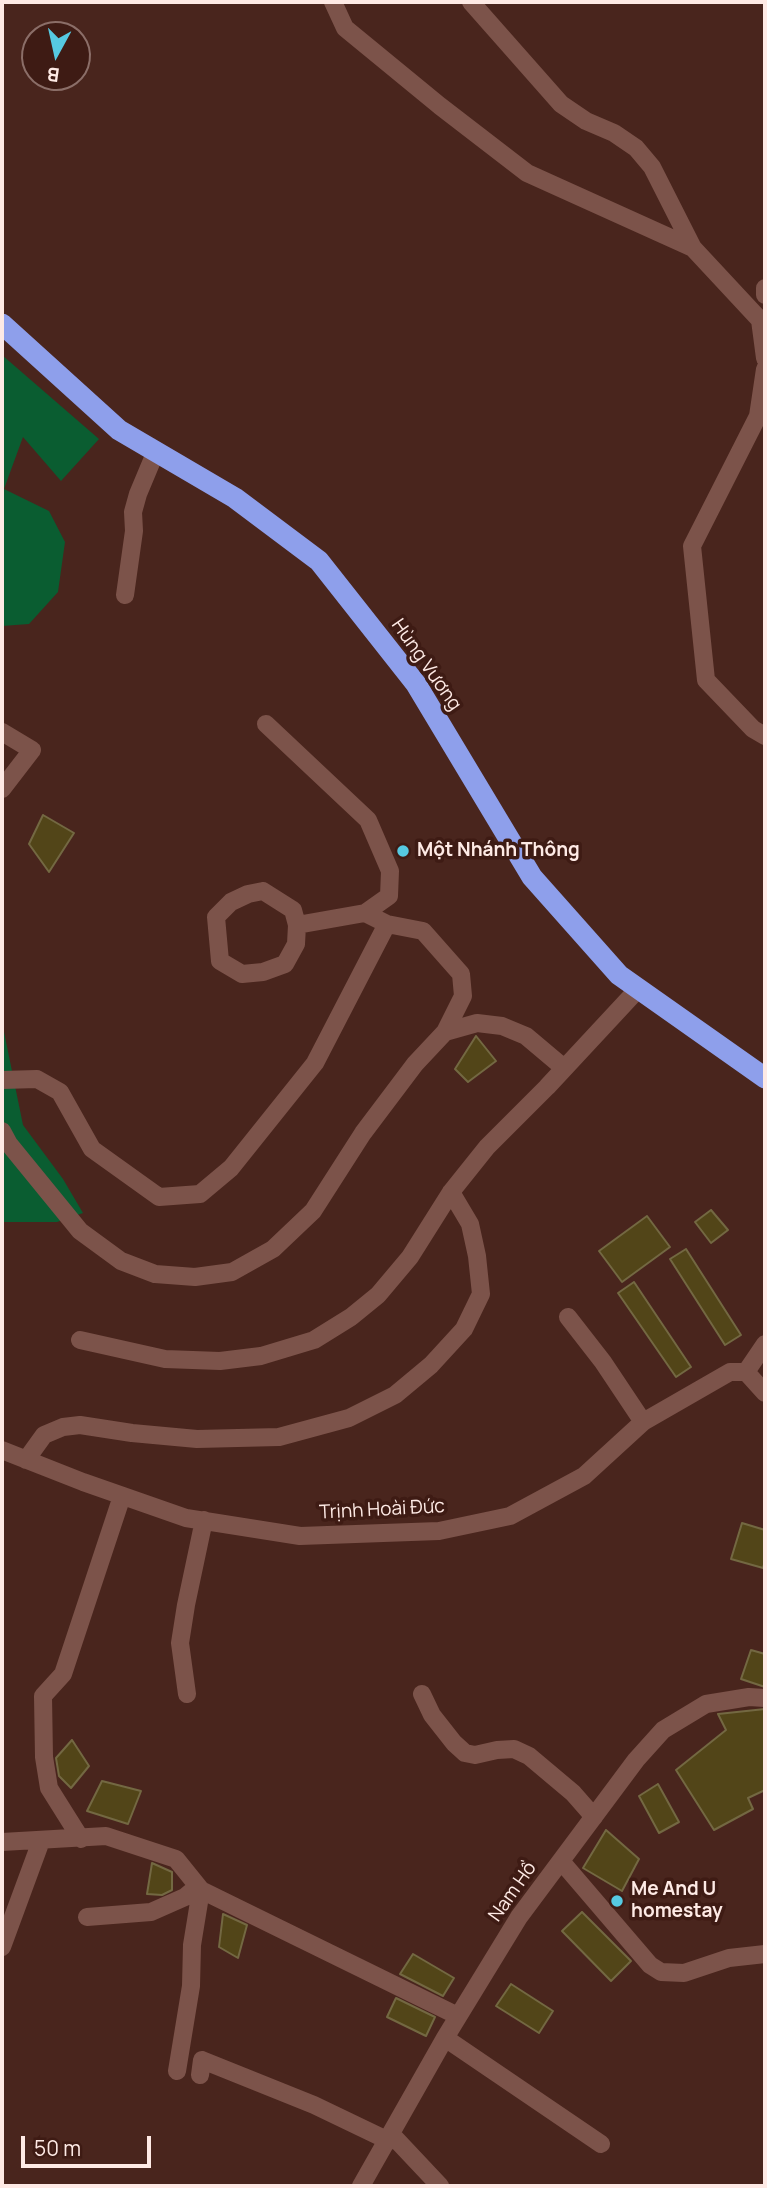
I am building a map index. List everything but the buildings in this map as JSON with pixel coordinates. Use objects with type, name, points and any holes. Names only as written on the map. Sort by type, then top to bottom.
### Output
[{"type":"highway","name":"Hùng Vương","points":[[2,324],[119,429],[235,498],[319,561],[416,684],[532,877],[619,975],[765,1078]]},
{"type":"street","points":[[333,2],[345,28],[527,173],[693,248]]},
{"type":"street","points":[[471,2],[561,104],[636,148],[652,167],[693,248],[763,319],[765,358]]},
{"type":"street","points":[[765,288],[765,296]]},
{"type":"street","points":[[765,369],[758,416],[692,546],[706,680],[753,729],[765,736]]},
{"type":"street","points":[[125,595],[134,531],[133,512],[156,452]]},
{"type":"street","points":[[265,724],[368,820],[390,871],[389,896],[365,913],[297,925]]},
{"type":"street","points":[[2,732],[32,750],[2,789]]},
{"type":"street","points":[[263,891],[293,910],[297,925],[296,944],[285,964],[263,972],[242,974],[220,961],[216,917],[231,902],[248,894],[263,891]]},
{"type":"street","points":[[2,1131],[9,1144],[80,1230],[121,1261],[155,1274],[195,1278],[232,1272],[273,1249],[313,1211],[363,1133],[415,1064],[445,1032],[463,996],[461,974],[423,931],[387,924],[365,913]]},
{"type":"street","points":[[2,1080],[37,1079],[60,1092],[92,1149],[159,1197],[200,1194],[231,1168],[315,1063],[387,924]]},
{"type":"street","points":[[80,1340],[165,1359],[220,1361],[261,1356],[313,1339],[351,1317],[378,1295],[410,1257],[451,1192],[487,1147],[639,988]]},
{"type":"street","points":[[445,1032],[477,1023],[502,1026],[526,1036],[564,1068]]},
{"type":"street","points":[[26,1460],[44,1435],[63,1427],[80,1425],[197,1439],[279,1437],[349,1418],[395,1395],[431,1365],[464,1329],[481,1294],[470,1223],[451,1192]]},
{"type":"street","points":[[568,1317],[603,1362],[643,1422]]},
{"type":"street","points":[[765,1344],[746,1372],[765,1392]]},
{"type":"street","name":"Trịnh Hoài Đức","points":[[2,1450],[186,1518],[300,1535],[439,1531],[510,1516],[584,1476],[643,1422],[730,1372],[746,1372]]},
{"type":"street","points":[[81,1839],[49,1788],[44,1757],[43,1696],[63,1674],[122,1496]]},
{"type":"street","points":[[187,1694],[180,1643],[204,1521]]},
{"type":"street","points":[[422,1694],[432,1715],[454,1744],[465,1753],[475,1755],[514,1749],[529,1756],[573,1793],[593,1817]]},
{"type":"street","name":"Nam Hồ","points":[[361,2186],[458,2015],[519,1917],[636,1760],[663,1730],[706,1704],[765,1698]]},
{"type":"street","points":[[2,1842],[106,1836],[176,1859],[199,1889],[458,2015]]},
{"type":"street","points":[[2,1947],[41,1841]]},
{"type":"street","points":[[561,1861],[650,1965],[661,1972],[684,1973],[729,1958],[765,1954]]},
{"type":"street","points":[[87,1917],[150,1913],[199,1889]]},
{"type":"street","points":[[177,2071],[191,1986],[192,1945],[199,1889]]},
{"type":"street","points":[[445,2038],[601,2144]]},
{"type":"street","points":[[200,2075],[202,2060],[390,2138],[440,2186]]},
{"type":"green space","points":[[2,355],[99,439],[61,481],[23,437],[4,489],[49,511],[65,542],[58,592],[29,624],[2,626]]},
{"type":"green space","points":[[2,1022],[23,1125],[63,1179],[83,1213],[57,1222],[2,1222]]},
{"type":"place","name":"Một Nhánh Thông","points":[[403,851]]},
{"type":"place","name":"Me And U homestay","points":[[617,1901]]}]
